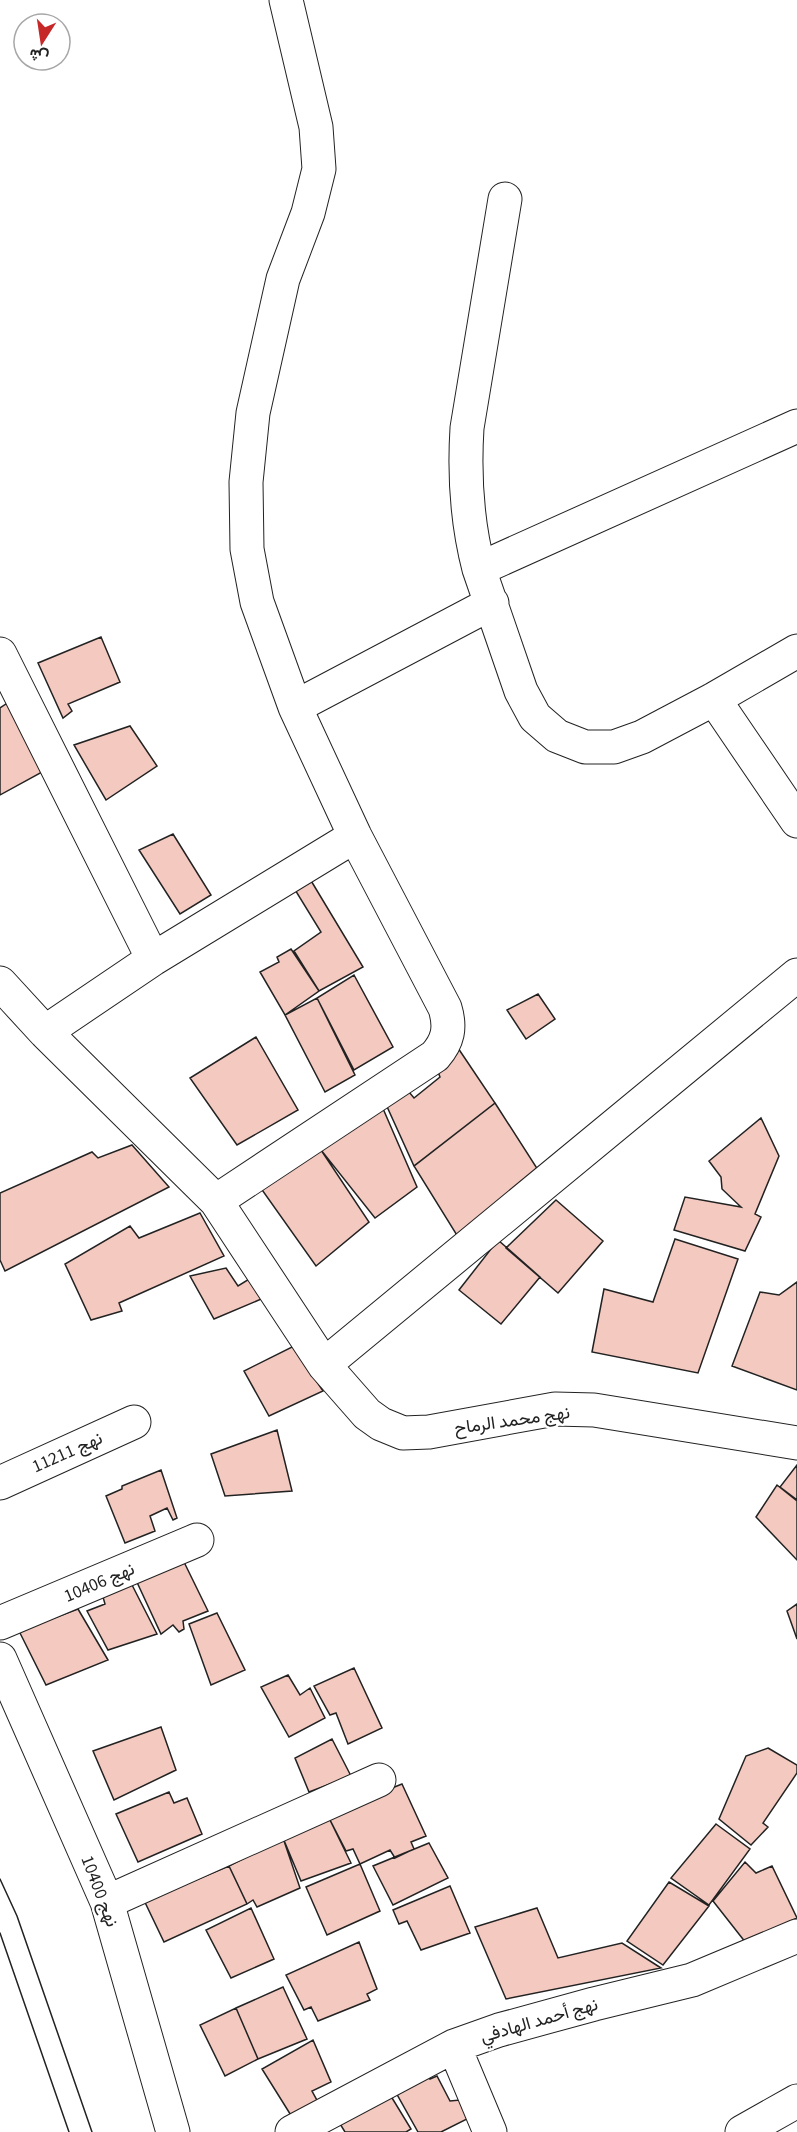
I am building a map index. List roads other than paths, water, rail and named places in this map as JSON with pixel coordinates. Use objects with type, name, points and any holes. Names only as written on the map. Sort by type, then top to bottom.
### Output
[{"type":"street","points":[[216,1202],[435,1056],[443,1046],[448,1034],[449,1021],[446,1008],[356,836],[295,707],[257,602],[247,549],[246,482],[253,413],[283,279],[308,213],[319,169],[316,127],[286,0]]},
{"type":"street","points":[[505,199],[467,428],[466,496],[474,552],[479,569],[521,691],[535,717],[558,736],[585,747],[614,747],[642,737],[797,651]]},
{"type":"street","points":[[479,569],[797,426]]},
{"type":"street","points":[[295,707],[492,603]]},
{"type":"street","points":[[0,654],[153,958]]},
{"type":"street","points":[[714,699],[797,821]]},
{"type":"street","points":[[45,1032],[153,958],[356,836]]},
{"type":"street","points":[[324,1365],[797,975]]},
{"type":"street","name":"نهج محمد الرماح","points":[[0,983],[45,1032],[216,1202],[324,1365],[367,1414],[381,1424],[404,1432],[429,1432],[555,1409],[594,1410],[797,1443]]},
{"type":"street","name":"نهج 11211","points":[[0,1483],[134,1422]]},
{"type":"street","name":"نهج 10406","points":[[0,1623],[197,1540]]},
{"type":"street","name":"نهج 10400","points":[[0,1659],[107,1902],[173,2132]]},
{"type":"street","points":[[107,1902],[379,1780]]},
{"type":"street","name":"نهج أحمد الهادفي","points":[[292,2132],[454,2046],[509,2027],[692,1980],[797,1936]]},
{"type":"street","points":[[454,2046],[490,2132]]},
{"type":"street","points":[[742,2132],[787,2115]]},
{"type":"tram line","points":[[0,1879],[17,1916],[92,2132]]},
{"type":"tram line","points":[[0,1933],[69,2132]]}]
